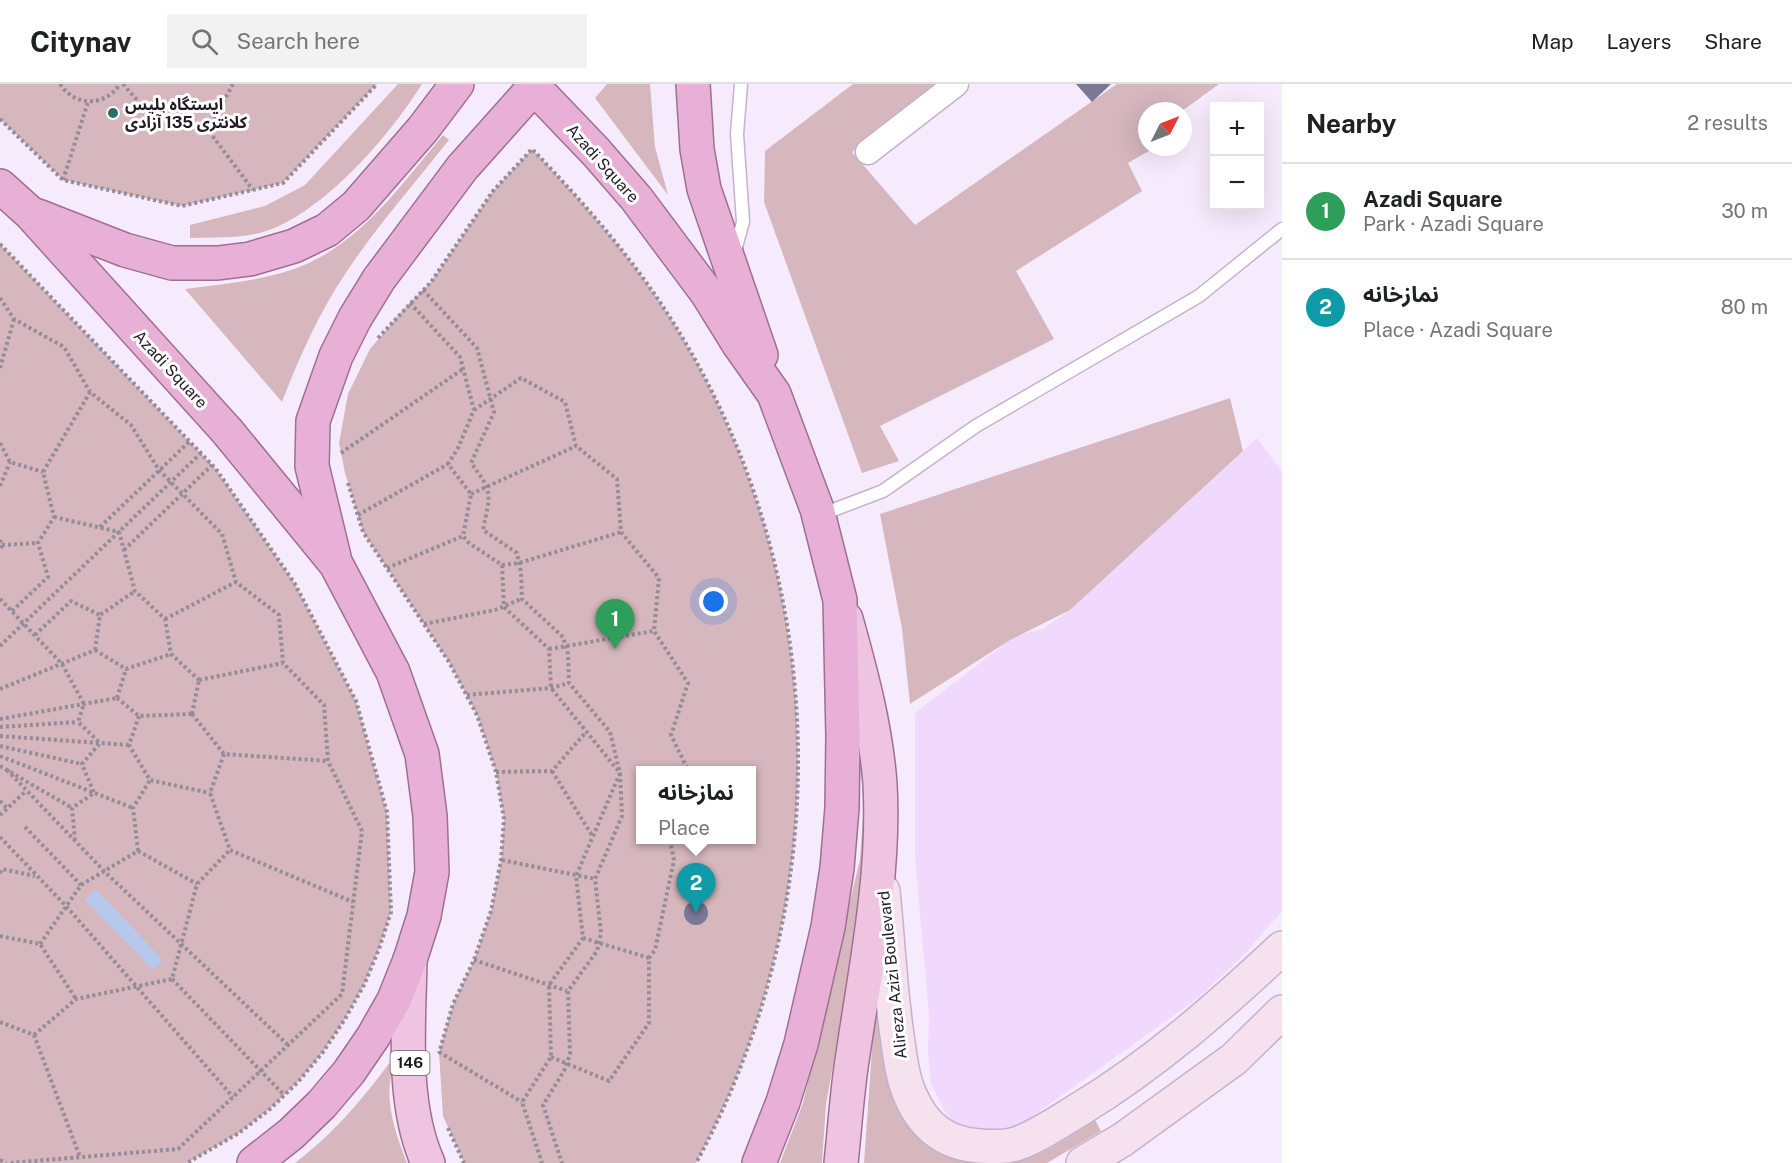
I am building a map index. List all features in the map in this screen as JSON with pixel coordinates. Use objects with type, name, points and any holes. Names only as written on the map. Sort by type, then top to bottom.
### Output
[{"type":"highway","points":[[30,213],[125,250],[172,263],[218,263],[250,259],[294,246],[327,230],[356,206],[423,129],[457,84]]},
{"type":"highway","points":[[693,84],[697,149],[704,189],[774,394]]},
{"type":"highway","points":[[336,564],[312,465],[313,422],[336,356],[355,318],[379,279],[462,168],[535,85]]},
{"type":"highway","name":"Azadi Square","points":[[535,85],[636,198],[707,293],[738,343],[774,394],[819,516],[840,600],[843,737],[842,808],[837,868],[828,927],[801,1044],[783,1102],[759,1163]]},
{"type":"highway","name":"Azadi Square","points":[[0,186],[30,213],[228,431],[336,564],[393,672],[422,754],[430,816],[432,872],[424,916],[394,1000],[374,1037],[350,1072],[291,1134],[254,1163]]},
{"type":"main road","points":[[840,600],[860,670],[873,728],[880,784],[879,862],[852,1057],[841,1163]]},
{"type":"main road","name":"Alireza Azizi Boulevard","points":[[879,862],[893,1008],[900,1059],[910,1095],[928,1123],[943,1137],[963,1145],[993,1147],[1015,1144],[1047,1129],[1098,1098],[1189,1031],[1229,998],[1282,948]]},
{"type":"main road","name":"146","points":[[410,960],[411,1089],[414,1122],[428,1163]]},
{"type":"main road","points":[[1083,1163],[1122,1140],[1234,1059],[1282,1012]]},
{"type":"main road","points":[[1098,1098],[1122,1140]]},
{"type":"street","points":[[868,152],[956,84]]},
{"type":"lane","points":[[731,267],[742,222],[737,134],[741,84]]},
{"type":"lane","points":[[819,516],[883,491],[976,426],[1199,296],[1282,229]]},
{"type":"path","points":[[60,84],[69,95],[88,102],[111,95],[122,84],[159,125],[207,130],[253,190]]},
{"type":"path","points":[[207,130],[233,84]]},
{"type":"path","points":[[0,119],[63,180],[182,206],[283,183],[377,84]]},
{"type":"path","points":[[63,180],[88,102]]},
{"type":"path","points":[[376,341],[437,273],[493,191],[532,149],[602,225],[638,270],[699,366],[746,470],[764,524],[778,579],[789,635],[796,692],[798,772],[793,863],[772,975],[756,1029],[735,1082],[696,1163]]},
{"type":"path","points":[[0,244],[212,465],[295,584],[356,701],[387,812],[390,912],[379,949],[364,985],[345,1019],[323,1052],[284,1095],[239,1133],[187,1163]]},
{"type":"path","points":[[423,290],[477,348],[494,412],[471,464],[483,479],[490,496],[483,530],[517,553],[522,599],[563,637],[568,654],[569,683],[610,732],[620,773],[622,816],[595,879],[601,933],[597,951],[568,991],[570,1054],[564,1071],[543,1105],[562,1163]]},
{"type":"path","points":[[0,298],[14,320],[64,347],[90,392],[131,425],[159,470],[222,534],[236,582],[279,615],[283,663],[324,705],[328,761],[362,831],[342,994],[178,1149],[11,1163]]},
{"type":"path","points":[[410,303],[460,357],[474,410]]},
{"type":"path","points":[[0,368],[14,320]]},
{"type":"path","points":[[341,453],[464,369]]},
{"type":"path","points":[[358,515],[448,464],[458,448],[474,410],[521,378],[565,402],[576,446],[616,479],[621,532],[659,578],[654,631],[688,683],[671,735],[686,766]]},
{"type":"path","points":[[12,612],[48,577],[38,543],[54,517],[44,472],[90,392]]},
{"type":"path","points":[[99,527],[190,441]]},
{"type":"path","points":[[0,442],[10,462],[44,472]]},
{"type":"path","points":[[339,443],[343,464]]},
{"type":"path","points":[[471,494],[576,446]]},
{"type":"path","points":[[0,646],[201,453]]},
{"type":"path","points":[[0,486],[10,462]]},
{"type":"path","points":[[448,464],[471,494],[463,536]]},
{"type":"path","points":[[124,550],[212,465]]},
{"type":"path","points":[[345,473],[363,532],[448,662],[477,715],[496,772],[504,819],[501,860],[491,911],[474,960],[453,1004],[439,1052],[440,1063]]},
{"type":"path","points":[[54,517],[119,532]]},
{"type":"path","points":[[119,532],[135,591],[165,619],[171,654],[199,680]]},
{"type":"path","points":[[463,536],[469,543],[502,565],[519,563],[621,532]]},
{"type":"path","points":[[387,568],[463,536]]},
{"type":"path","points":[[1,545],[38,543]]},
{"type":"path","points":[[502,565],[504,607],[549,649],[551,688],[620,773]]},
{"type":"path","points":[[165,619],[236,582]]},
{"type":"path","points":[[95,650],[100,615],[135,591]]},
{"type":"path","points":[[0,599],[62,664],[84,704],[78,722]]},
{"type":"path","points":[[424,624],[504,607],[522,599]]},
{"type":"path","points":[[35,635],[71,601],[100,615]]},
{"type":"path","points":[[549,649],[654,631]]},
{"type":"path","points":[[95,650],[126,669],[171,654]]},
{"type":"path","points":[[0,690],[95,650]]},
{"type":"path","points":[[199,680],[283,663]]},
{"type":"path","points":[[117,698],[126,669]]},
{"type":"path","points":[[192,714],[199,680]]},
{"type":"path","points":[[467,695],[551,688],[569,683]]},
{"type":"path","points":[[0,719],[117,698],[139,716],[192,714]]},
{"type":"path","points":[[192,714],[224,754],[328,761]]},
{"type":"path","points":[[139,716],[129,745],[150,780],[210,793]]},
{"type":"path","points":[[0,727],[78,722],[100,743]]},
{"type":"path","points":[[496,772],[552,771],[586,732]]},
{"type":"path","points":[[0,736],[129,745]]},
{"type":"path","points":[[82,764],[100,743]]},
{"type":"path","points":[[0,746],[82,764]]},
{"type":"path","points":[[224,754],[210,793],[230,850],[353,902]]},
{"type":"path","points":[[0,756],[133,808]]},
{"type":"path","points":[[82,764],[94,793]]},
{"type":"path","points":[[0,766],[72,808]]},
{"type":"path","points":[[7,771],[104,871],[288,1045]]},
{"type":"path","points":[[552,771],[592,837]]},
{"type":"path","points":[[522,1102],[551,1057],[549,985],[583,938],[576,876],[620,773]]},
{"type":"path","points":[[138,851],[133,808],[150,780]]},
{"type":"path","points":[[0,815],[26,790]]},
{"type":"path","points":[[72,808],[94,793]]},
{"type":"path","points":[[0,801],[7,808]]},
{"type":"path","points":[[72,808],[75,841]]},
{"type":"path","points":[[25,827],[81,885]]},
{"type":"path","points":[[0,837],[66,906],[233,1097]]},
{"type":"path","points":[[551,1057],[609,1081],[649,1023],[649,958],[654,950],[674,860],[671,844]]},
{"type":"path","points":[[172,979],[197,884],[230,850]]},
{"type":"path","points":[[40,944],[81,885],[138,851]]},
{"type":"path","points":[[138,851],[197,884]]},
{"type":"path","points":[[501,860],[595,879]]},
{"type":"path","points":[[1,869],[38,877]]},
{"type":"path","points":[[0,936],[40,944],[76,999]]},
{"type":"path","points":[[583,938],[649,958]]},
{"type":"path","points":[[474,960],[568,991]]},
{"type":"path","points":[[172,979],[284,1095]]},
{"type":"path","points":[[34,1035],[76,999],[172,979]]},
{"type":"path","points":[[0,1022],[34,1035],[80,1157]]},
{"type":"path","points":[[439,1052],[522,1102],[543,1163]]},
{"type":"path","points":[[447,1125],[464,1163]]},
{"type":"path","points":[[0,1160],[6,1163]]},
{"type":"shaded area","points":[[0,84],[377,84],[283,183],[182,206],[63,180],[0,119]]},
{"type":"shaded area","points":[[398,84],[422,84],[376,146],[315,204],[293,218],[262,232],[231,237],[190,238],[190,225],[265,206],[305,185]]},
{"type":"shaded area","points":[[607,84],[650,84],[655,147],[668,195],[595,98]]},
{"type":"shaded area","points":[[853,84],[936,84],[852,152],[915,225],[1117,84],[1219,84],[1192,104],[1138,102],[1138,156],[1140,156],[1128,163],[1142,191],[1016,271],[1054,339],[880,426],[899,461],[862,473],[764,202],[765,151]]},
{"type":"shaded area","points":[[443,135],[449,140],[371,237],[337,287],[311,335],[282,402],[185,289],[240,282],[294,269],[339,246],[394,194]]},
{"type":"shaded area","points":[[532,149],[605,229],[669,316],[723,414],[762,518],[787,626],[798,735],[794,846],[775,955],[743,1061],[696,1163],[464,1163],[443,1116],[439,1052],[453,1004],[474,960],[491,911],[501,860],[504,819],[496,772],[477,715],[449,662],[363,532],[345,473],[339,443],[348,394],[370,349],[402,311],[431,282],[493,191]]},
{"type":"shaded area","points":[[0,244],[216,469],[295,584],[356,701],[387,812],[391,912],[364,985],[345,1019],[323,1052],[298,1082],[270,1109],[239,1133],[187,1163],[0,1163]]},
{"type":"shaded area","points":[[1230,398],[1243,451],[1070,610],[1010,640],[910,704],[902,629],[880,514]]},
{"type":"shaded area","points":[[1257,438],[1282,472],[1282,911],[1244,955],[1197,999],[1009,1133],[976,1135],[949,1119],[931,1084],[928,1051],[929,1014],[915,857],[915,713],[1016,635],[1043,629],[1070,610]]},
{"type":"shaded area","points":[[866,775],[867,875],[826,1104],[822,1163],[780,1163],[803,1103],[860,859]]},
{"type":"shaded area","points":[[880,936],[897,1094],[967,1143],[1000,1162],[1038,1154],[1095,1120],[1101,1131],[1047,1163],[864,1163]]},
{"type":"shaded area","points":[[396,1054],[389,1092],[391,1113],[407,1163],[295,1163],[324,1139],[350,1112]]},
{"type":"water","points":[[96,889],[163,960],[153,970],[85,900]]},
{"type":"building","points":[[1076,84],[1111,84],[1092,102]]},
{"type":"building","points":[[696,901],[705,904],[708,913],[705,922],[696,925],[687,922],[684,913],[687,904]]},
{"type":"place","name":"ایستگاه پلیس کلانتری 135 آزادی","points":[[113,113]]},
{"type":"place","name":"Azadi Square","points":[[615,649]]},
{"type":"place","name":"نمازخانه","points":[[696,913]]}]
